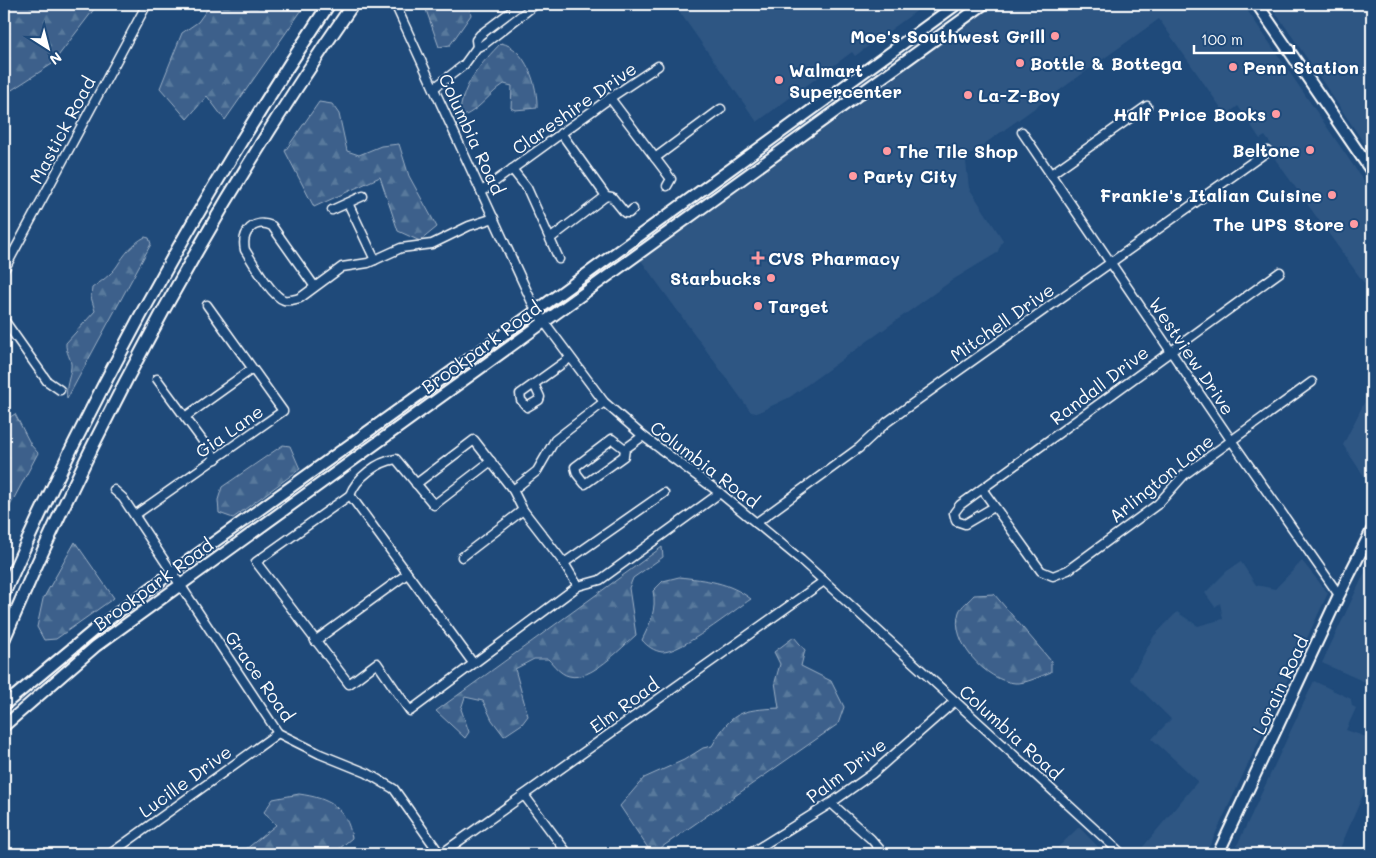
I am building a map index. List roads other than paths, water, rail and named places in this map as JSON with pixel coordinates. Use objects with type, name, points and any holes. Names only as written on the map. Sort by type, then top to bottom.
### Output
[{"type":"highway","points":[[4,593],[89,411],[158,281],[232,155],[329,4]]},
{"type":"highway","points":[[4,638],[44,545],[106,417],[174,289],[302,78],[353,4]]},
{"type":"main road","name":"Brookpark Road","points":[[4,705],[93,631],[171,573],[536,311],[957,4]]},
{"type":"main road","name":"Brookpark Road","points":[[4,726],[96,646],[180,584],[984,4]]},
{"type":"main road","points":[[1257,4],[1372,172]]},
{"type":"main road","name":"Lorain Road","points":[[1218,854],[1339,595],[1372,530]]},
{"type":"street","name":"Mastick Road","points":[[4,270],[147,4]]},
{"type":"street","name":"Columbia Road","points":[[395,4],[536,311],[604,402],[643,436],[720,493],[824,581],[1122,854]]},
{"type":"street","points":[[477,47],[476,40],[480,36],[521,4]]},
{"type":"street","points":[[434,88],[464,65],[477,47],[536,4]]},
{"type":"street","name":"Clareshire Drive","points":[[482,191],[610,98],[658,66]]},
{"type":"street","points":[[610,98],[671,179],[666,186]]},
{"type":"street","points":[[1051,174],[1147,106]]},
{"type":"street","points":[[655,158],[721,109]]},
{"type":"street","name":"Westview Drive","points":[[1022,132],[1231,440],[1339,595]]},
{"type":"street","points":[[561,133],[606,196],[612,197],[625,213],[629,213],[633,209]]},
{"type":"street","name":"Mitchell Drive","points":[[756,523],[859,448],[894,417],[1268,151]]},
{"type":"street","points":[[512,169],[527,188],[559,259]]},
{"type":"street","points":[[332,210],[363,196]]},
{"type":"street","points":[[550,238],[606,196]]},
{"type":"street","points":[[348,203],[374,260]]},
{"type":"street","points":[[315,286],[272,226],[260,223],[250,228],[243,240],[244,250],[276,296],[285,300],[300,298],[342,267],[374,260],[401,248],[432,244],[469,226],[494,218]]},
{"type":"street","name":"Randall Drive","points":[[994,507],[965,524],[956,521],[954,513],[960,505],[1100,405],[1280,272]]},
{"type":"street","name":"Gia Lane","points":[[135,515],[283,411],[207,305]]},
{"type":"street","points":[[4,320],[47,381],[60,390]]},
{"type":"street","points":[[534,384],[570,358]]},
{"type":"street","points":[[185,417],[252,369]]},
{"type":"street","points":[[157,379],[216,459]]},
{"type":"street","name":"Arlington Lane","points":[[994,507],[1040,571],[1053,576],[1068,570],[1158,504],[1184,475],[1312,382]]},
{"type":"street","points":[[513,490],[537,471],[555,440],[604,402]]},
{"type":"street","points":[[625,449],[612,439],[580,462],[576,467],[577,474],[585,484],[624,456],[625,449],[643,436]]},
{"type":"street","points":[[416,484],[474,440],[513,490],[524,510],[564,563],[578,586]]},
{"type":"street","points":[[491,461],[434,505],[396,458],[387,460],[356,482],[350,495],[256,562],[349,684],[376,663],[410,711],[578,586],[600,580],[720,493]]},
{"type":"street","name":"Grace Road","points":[[114,490],[124,498],[171,573],[278,733],[320,754],[368,773],[394,790],[440,854]]},
{"type":"street","points":[[982,490],[994,507]]},
{"type":"street","points":[[564,563],[664,493]]},
{"type":"street","points":[[350,495],[473,663]]},
{"type":"street","points":[[462,557],[524,510]]},
{"type":"street","points":[[315,641],[407,574]]},
{"type":"street","name":"Elm Road","points":[[440,854],[824,581]]},
{"type":"street","name":"Palm Drive","points":[[749,854],[831,803],[872,774],[954,701]]},
{"type":"street","name":"Lucille Drive","points":[[110,854],[278,733]]},
{"type":"street","points":[[524,795],[568,854]]},
{"type":"street","points":[[831,803],[871,839],[884,854]]},
{"type":"place","name":"Moe's Southwest Grill","points":[[1055,36]]},
{"type":"place","name":"Bottle & Bottega","points":[[1020,63]]},
{"type":"place","name":"Penn Station","points":[[1233,67]]},
{"type":"place","name":"Walmart Supercenter","points":[[779,80]]},
{"type":"place","name":"La-Z-Boy","points":[[968,95]]},
{"type":"place","name":"Half Price Books","points":[[1276,114]]},
{"type":"place","name":"Beltone","points":[[1310,150]]},
{"type":"place","name":"The Tile Shop","points":[[887,151]]},
{"type":"place","name":"Party City","points":[[853,176]]},
{"type":"place","name":"Frankie's Italian Cuisine","points":[[1332,195]]},
{"type":"place","name":"The UPS Store","points":[[1354,224]]},
{"type":"place","name":"CVS Pharmacy","points":[[758,258]]},
{"type":"place","name":"Starbucks","points":[[771,278]]},
{"type":"place","name":"Target","points":[[758,306]]}]
